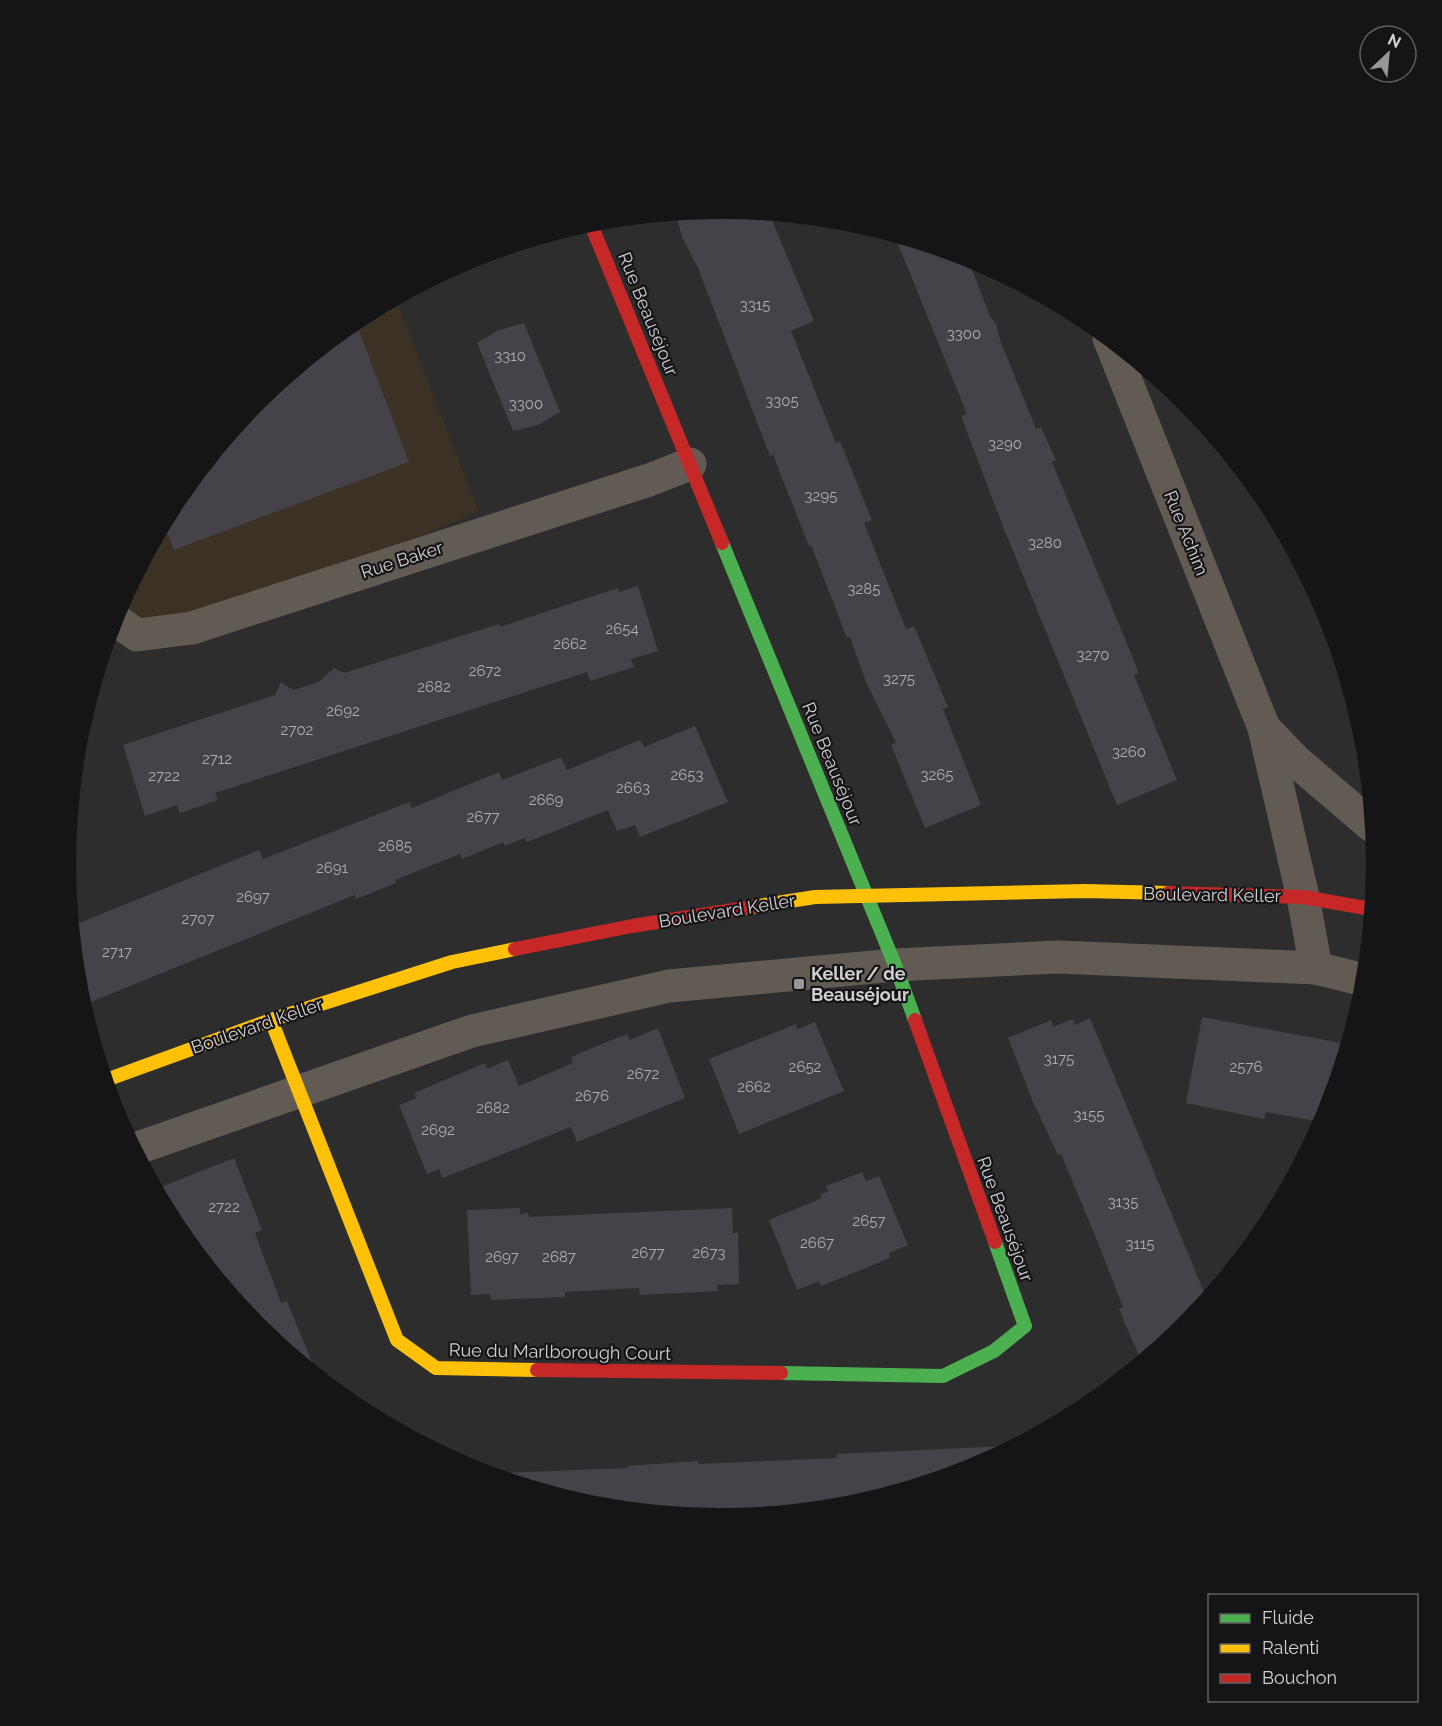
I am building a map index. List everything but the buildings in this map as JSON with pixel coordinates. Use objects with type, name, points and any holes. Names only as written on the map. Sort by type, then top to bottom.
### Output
[{"type":"street","name":"Rue Beauséjour","points":[[594,231],[895,964],[1025,1326]]},
{"type":"street","name":"Rue Achim","points":[[1122,359],[1264,728],[1303,897],[1316,968]]},
{"type":"street","name":"Rue Baker","points":[[123,625],[137,635],[192,628],[649,480],[690,464]]},
{"type":"street","name":"Rue Achim","points":[[1264,728],[1296,761],[1364,819]]},
{"type":"street","name":"Boulevard Keller","points":[[114,1077],[271,1020],[452,962],[632,926],[814,897],[1085,891],[1303,897],[1364,908]]},
{"type":"street","points":[[142,1146],[472,1031],[669,986],[895,964],[1058,957],[1316,968],[1355,978]]},
{"type":"street","name":"Rue du Marlborough Court","points":[[271,1020],[397,1340],[436,1368],[943,1376],[994,1351],[1025,1326]]},
{"type":"shaded area","points":[[398,306],[479,512],[192,628],[137,635],[124,621],[143,578],[185,505],[236,438],[296,378],[363,327]]},
{"type":"traffic: fast","points":[[722,543],[895,965],[915,1020]]},
{"type":"traffic: fast","points":[[781,1373],[943,1376],[994,1351],[1025,1326],[995,1242]]},
{"type":"traffic: slow","points":[[752,907],[815,897],[1085,891],[1168,893]]},
{"type":"traffic: slow","points":[[114,1077],[271,1020],[452,962],[515,949]]},
{"type":"traffic: slow","points":[[271,1020],[397,1340],[436,1368],[537,1370]]},
{"type":"traffic: jam","points":[[594,231],[722,543]]},
{"type":"traffic: jam","points":[[1168,893],[1303,897],[1364,908]]},
{"type":"traffic: jam","points":[[515,949],[632,926],[752,907]]},
{"type":"traffic: jam","points":[[915,1020],[995,1242]]},
{"type":"traffic: jam","points":[[537,1370],[781,1373]]},
{"type":"place","name":"Keller / de Beauséjour","points":[[799,984]]}]
